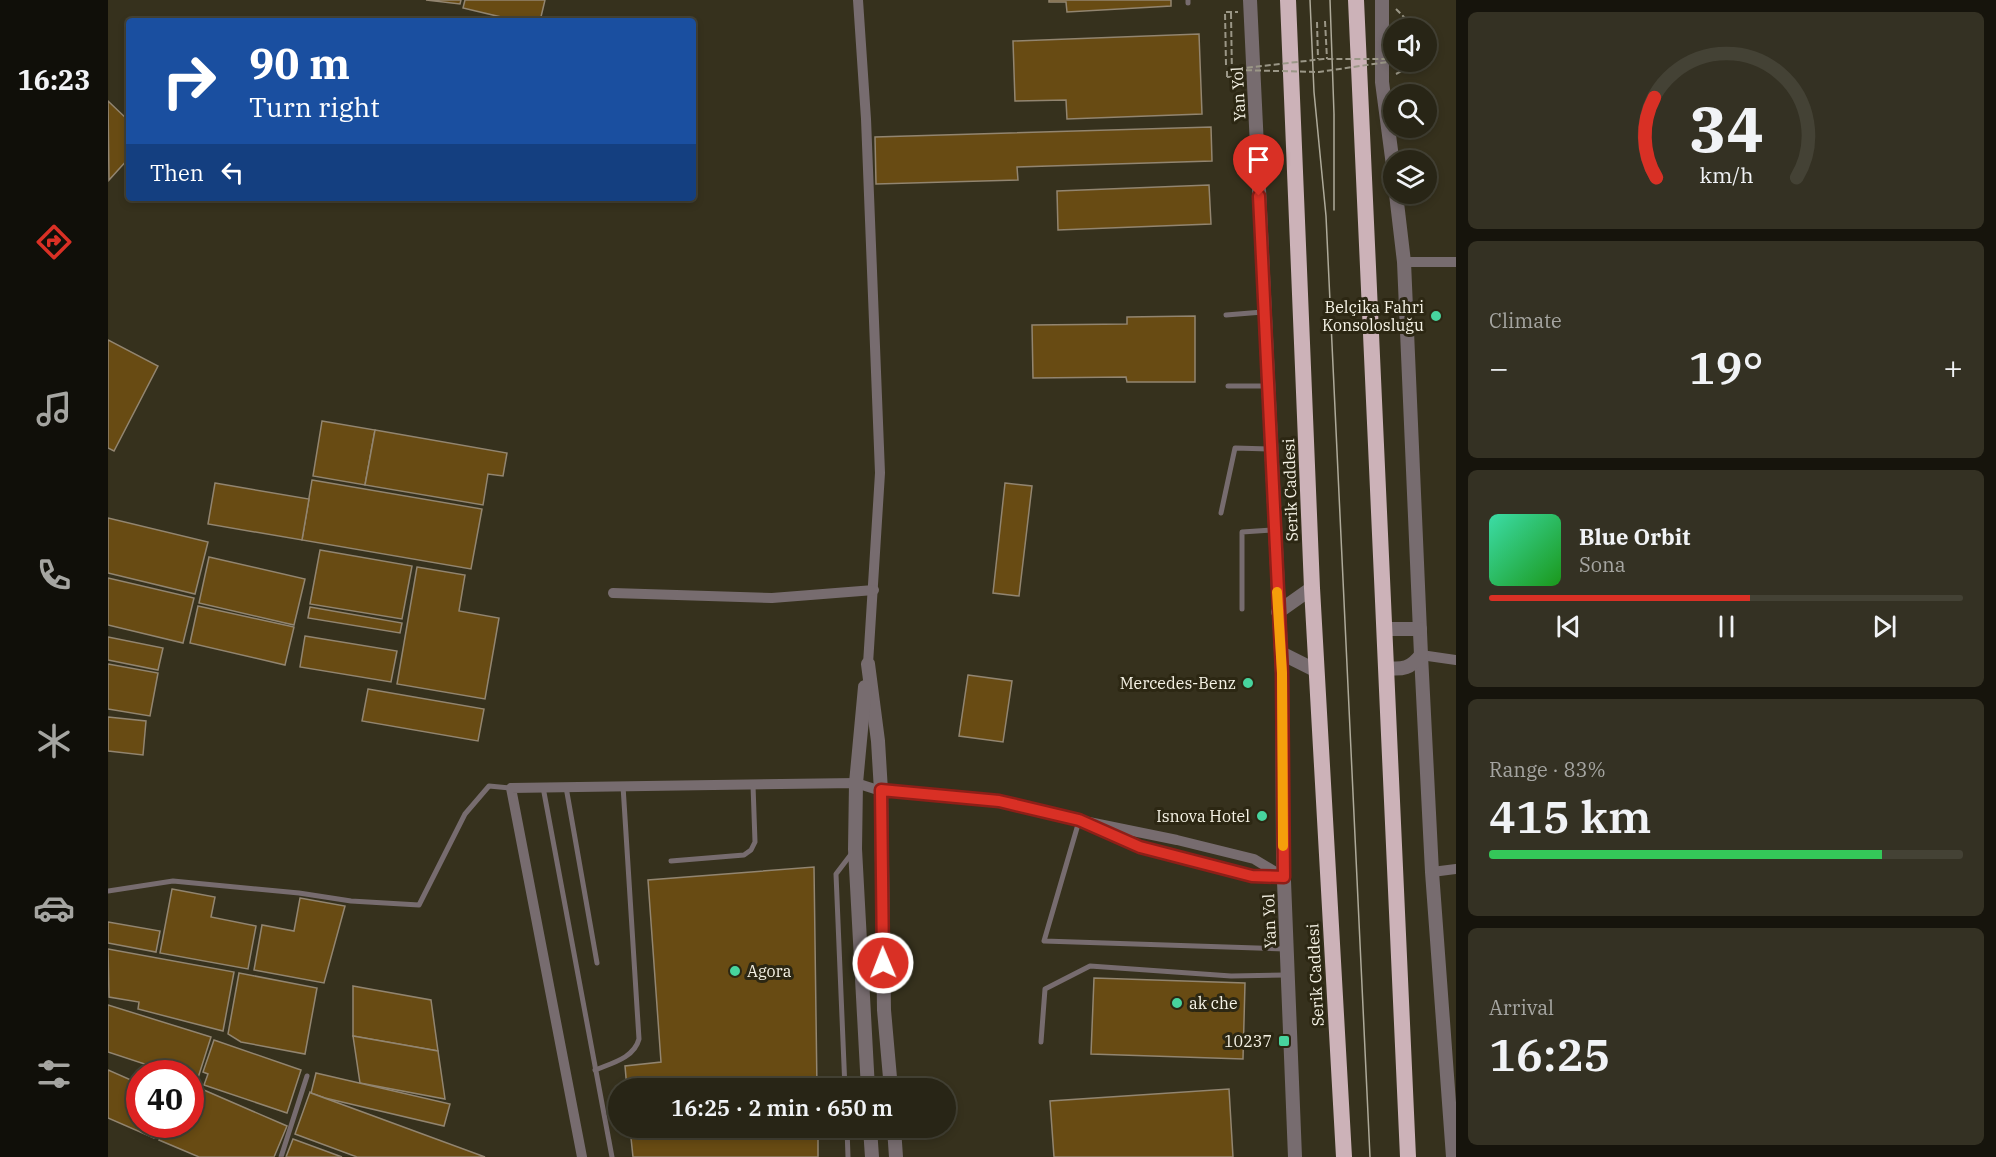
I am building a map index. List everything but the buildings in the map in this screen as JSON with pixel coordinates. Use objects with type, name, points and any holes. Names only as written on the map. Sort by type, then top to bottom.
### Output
[{"type":"highway","name":"Serik Caddesi","points":[[1288,0],[1312,588],[1343,1157]]},
{"type":"highway","points":[[1356,0],[1406,1132],[1410,1157]]},
{"type":"street","points":[[858,0],[866,119],[880,473],[874,590],[856,783],[855,849],[867,1078]]},
{"type":"street","points":[[1388,3],[1383,82],[1391,150]]},
{"type":"street","name":"Yan Yol","points":[[1250,6],[1281,653],[1284,877],[1295,1157]]},
{"type":"street","points":[[1397,204],[1404,262],[1432,872],[1454,1131],[1453,1157]]},
{"type":"street","points":[[1404,262],[1456,262]]},
{"type":"street","points":[[1278,612],[1312,588]]},
{"type":"street","points":[[613,593],[772,598],[874,590]]},
{"type":"street","points":[[1384,629],[1420,629]]},
{"type":"street","points":[[1281,653],[1317,671]]},
{"type":"street","points":[[1421,655],[1456,660]]},
{"type":"street","points":[[1386,668],[1401,670],[1407,668],[1421,655]]},
{"type":"street","points":[[868,664],[878,741],[881,790],[884,1010],[890,1078]]},
{"type":"street","points":[[582,1157],[511,788],[856,783],[881,790],[999,801],[1177,840],[1254,859],[1284,877]]},
{"type":"street","points":[[1079,820],[1140,847],[1252,876],[1284,877]]},
{"type":"street","points":[[1432,872],[1456,869]]},
{"type":"street","points":[[871,1138],[872,1157]]},
{"type":"street","points":[[895,1138],[896,1157]]},
{"type":"lane","points":[[1226,315],[1264,312]]},
{"type":"lane","points":[[1228,386],[1268,386]]},
{"type":"lane","points":[[1221,513],[1235,448],[1271,449]]},
{"type":"lane","points":[[1242,609],[1242,532],[1274,530]]},
{"type":"lane","points":[[671,861],[748,853],[755,842],[753,785]]},
{"type":"lane","points":[[108,891],[172,881],[299,893],[351,901],[419,905],[465,814],[489,786],[511,788]]},
{"type":"lane","points":[[595,1070],[629,1055],[636,1048],[639,1039],[623,786]]},
{"type":"lane","points":[[543,787],[612,1157]]},
{"type":"lane","points":[[566,787],[597,963]]},
{"type":"lane","points":[[1079,820],[1044,941],[1287,949]]},
{"type":"lane","points":[[845,1078],[836,874],[855,849]]},
{"type":"lane","points":[[1041,1042],[1045,989],[1090,966],[1231,976],[1288,975]]},
{"type":"lane","points":[[281,1157],[307,1076]]},
{"type":"lane","points":[[847,1138],[848,1157]]},
{"type":"path","points":[[1388,3],[1405,18]]},
{"type":"path","points":[[1231,12],[1232,77],[1227,77],[1225,12],[1250,6]]},
{"type":"path","points":[[1325,21],[1327,59]]},
{"type":"path","points":[[1317,22],[1318,59]]},
{"type":"path","points":[[1227,70],[1318,59],[1383,60]]},
{"type":"path","points":[[1227,70],[1319,72],[1383,62]]},
{"type":"path","points":[[1383,82],[1399,72]]},
{"type":"tram line","points":[[1310,0],[1314,92],[1326,216],[1370,1157]]},
{"type":"tram line","points":[[1330,0],[1334,114],[1334,210]]},
{"type":"slow traffic","points":[[1277,592],[1282,673],[1283,846]]},
{"type":"place","name":"Belçika Fahri Konsolosluğu","points":[[1436,316]]},
{"type":"place","name":"Mercedes-Benz","points":[[1248,683]]},
{"type":"place","name":"Isnova Hotel","points":[[1262,816]]},
{"type":"place","name":"Agora","points":[[735,971]]},
{"type":"place","name":"ak che","points":[[1177,1003]]},
{"type":"place","name":"10237","points":[[1284,1041]]},
{"type":"route","points":[[883,963],[881,790],[999,801],[1079,820],[1140,847],[1252,876],[1284,877],[1282,673],[1259,196]]}]
